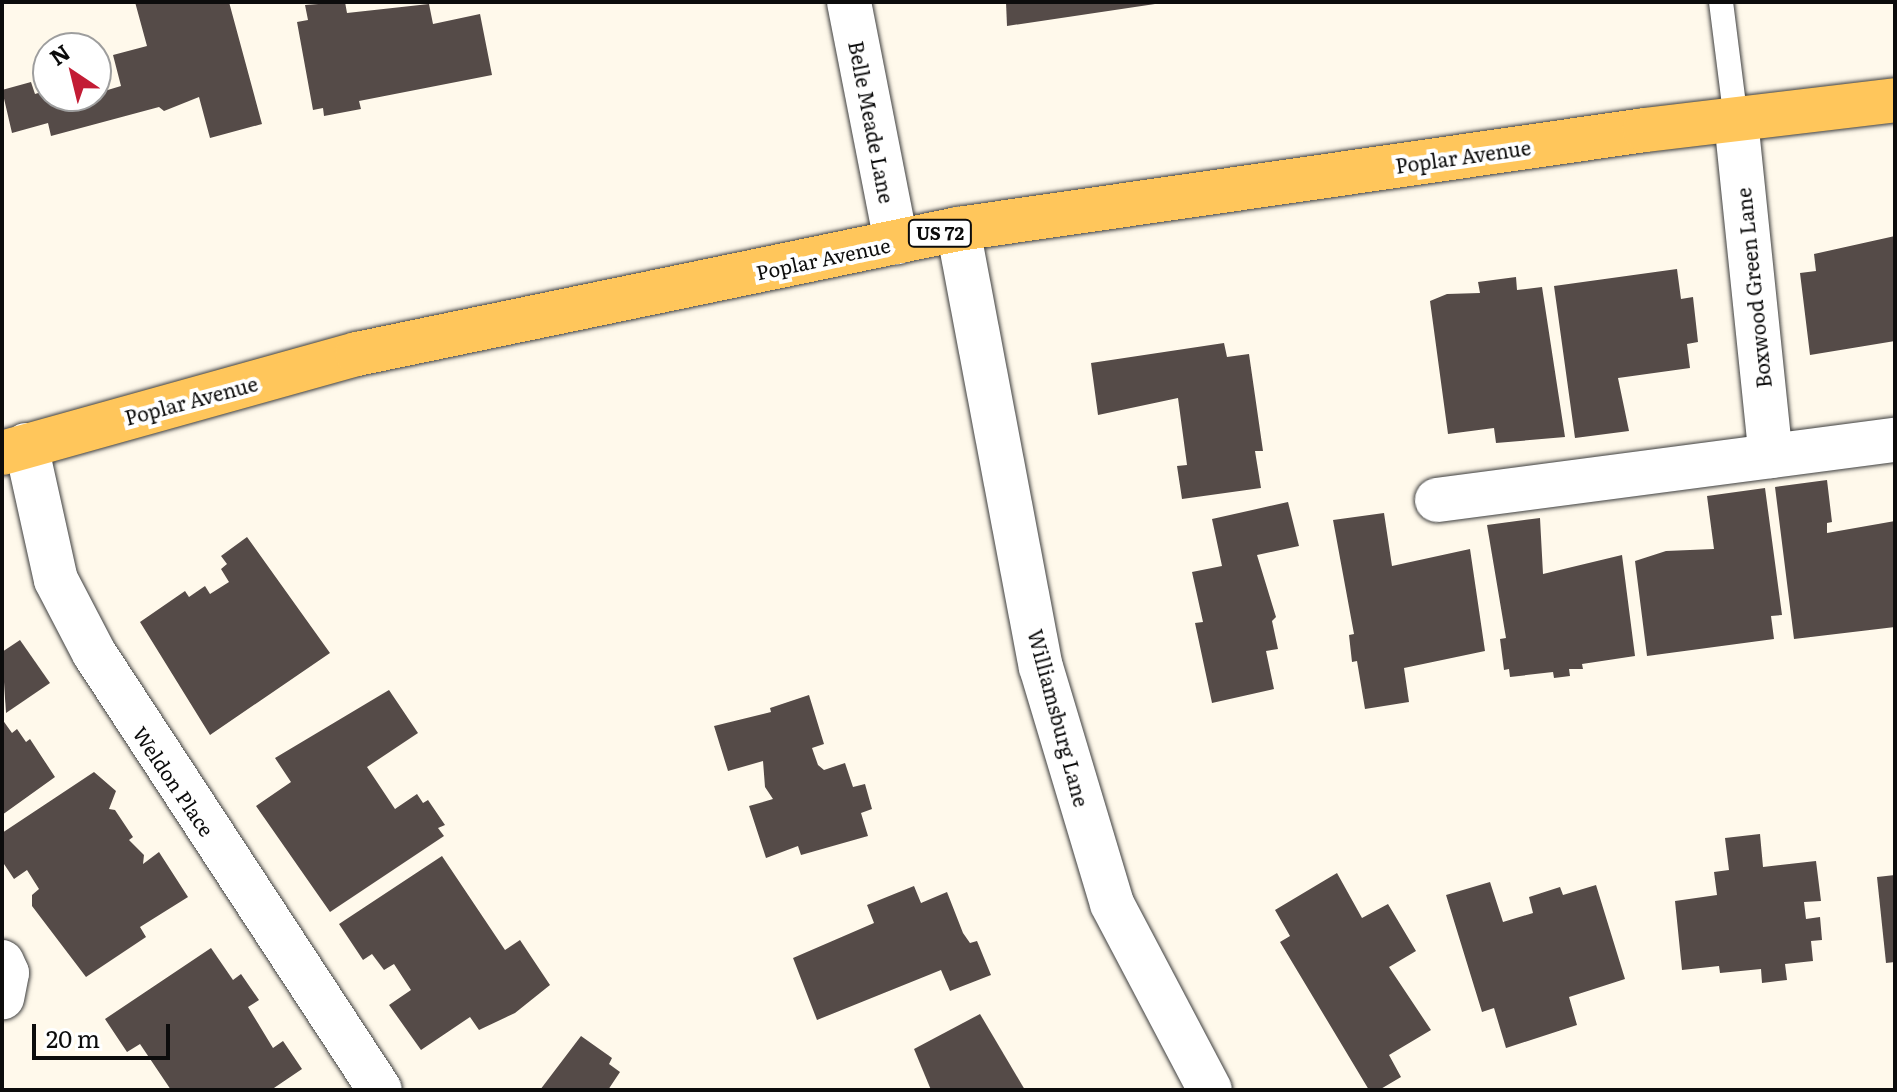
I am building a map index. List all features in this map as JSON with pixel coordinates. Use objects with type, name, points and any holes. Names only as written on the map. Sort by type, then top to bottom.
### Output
[{"type":"main road","name":"Poplar Avenue","points":[[14,449],[357,354],[958,229],[1895,100]]},
{"type":"street","name":"Belle Meade Lane","points":[[849,2],[896,242]]},
{"type":"street","name":"Boxwood Green Lane","points":[[1736,120],[1771,456]]},
{"type":"street","name":"Williamsburg Lane","points":[[958,229],[1041,667],[1112,904],[1210,1090]]},
{"type":"street","points":[[1437,500],[1895,440]]},
{"type":"street","name":"Weldon Place","points":[[14,449],[56,580],[94,653],[380,1090]]},
{"type":"street","points":[[2,962],[7,973],[2,998]]},
{"type":"lane","points":[[1721,2],[1736,120]]},
{"type":"building","points":[[135,2],[229,2],[262,124],[210,138],[199,97],[164,111],[159,107],[51,136],[48,123],[12,133],[2,90],[31,82],[32,112],[112,112],[112,89],[121,86],[113,55],[147,46]]},
{"type":"building","points":[[345,2],[347,13],[429,4],[433,24],[480,14],[492,75],[359,101],[361,109],[324,116],[323,108],[313,110],[297,22],[308,20],[305,5]]},
{"type":"building","points":[[1006,2],[1155,2],[1155,4],[1007,26]]},
{"type":"building","points":[[1895,236],[1895,341],[1810,355],[1800,273],[1816,271],[1814,254]]},
{"type":"building","points":[[1677,269],[1681,299],[1693,297],[1698,342],[1687,344],[1690,368],[1618,378],[1629,431],[1575,438],[1554,286]]},
{"type":"building","points":[[1516,277],[1517,290],[1542,287],[1565,437],[1496,443],[1494,428],[1448,434],[1430,301],[1447,294],[1480,293],[1478,282]]},
{"type":"building","points":[[1224,343],[1227,357],[1249,354],[1263,451],[1255,451],[1261,488],[1182,499],[1177,466],[1187,465],[1178,398],[1098,415],[1091,363]]},
{"type":"building","points":[[1827,480],[1832,522],[1827,523],[1827,533],[1895,521],[1895,627],[1794,639],[1775,487]]},
{"type":"building","points":[[1765,488],[1782,615],[1771,616],[1774,639],[1647,656],[1635,561],[1666,551],[1714,549],[1707,496]]},
{"type":"building","points":[[1288,502],[1299,546],[1257,555],[1276,617],[1272,621],[1278,649],[1266,651],[1274,689],[1212,703],[1195,623],[1203,622],[1192,572],[1222,566],[1212,519]]},
{"type":"building","points":[[1384,513],[1392,566],[1470,549],[1485,651],[1404,668],[1409,702],[1365,709],[1357,661],[1352,662],[1349,635],[1354,634],[1333,520]]},
{"type":"building","points":[[1540,518],[1543,574],[1622,555],[1635,656],[1582,664],[1583,669],[1569,669],[1570,676],[1554,678],[1553,672],[1510,677],[1509,669],[1504,670],[1500,639],[1506,638],[1487,525]]},
{"type":"building","points":[[247,537],[330,653],[210,735],[140,622],[185,591],[189,597],[205,586],[210,594],[229,582],[221,569],[227,564],[221,556]]},
{"type":"building","points":[[20,640],[50,683],[6,713],[2,652]]},
{"type":"building","points":[[389,690],[418,733],[367,767],[395,809],[417,794],[423,803],[428,800],[445,825],[438,828],[444,836],[330,912],[256,806],[291,782],[275,758]]},
{"type":"building","points":[[809,695],[824,744],[812,748],[818,765],[824,770],[845,763],[853,787],[865,784],[872,809],[861,813],[868,836],[801,855],[798,846],[766,858],[749,806],[773,799],[765,787],[763,761],[728,771],[714,726],[771,712],[770,708]]},
{"type":"building","points":[[2,719],[12,733],[17,729],[26,742],[30,739],[55,777],[2,815]]},
{"type":"building","points":[[94,772],[116,791],[109,809],[115,810],[133,837],[129,840],[144,855],[143,864],[159,852],[188,897],[140,927],[146,937],[86,977],[32,906],[32,895],[39,889],[27,870],[14,879],[2,861],[2,833]]},
{"type":"building","points":[[1760,834],[1763,867],[1816,861],[1821,901],[1804,902],[1806,919],[1820,917],[1822,940],[1811,941],[1813,961],[1785,964],[1787,980],[1762,983],[1761,969],[1720,973],[1719,966],[1682,970],[1675,901],[1717,895],[1714,872],[1729,870],[1725,838]]},
{"type":"building","points":[[442,856],[505,950],[520,940],[550,985],[515,1013],[479,1030],[470,1017],[421,1050],[389,1005],[411,990],[394,964],[384,970],[372,954],[363,960],[339,924]]},
{"type":"building","points":[[1337,873],[1362,918],[1388,904],[1416,951],[1389,967],[1431,1030],[1389,1055],[1401,1077],[1379,1090],[1369,1090],[1280,942],[1290,936],[1275,910]]},
{"type":"building","points":[[1895,875],[1895,962],[1886,963],[1877,877]]},
{"type":"building","points":[[1490,882],[1503,922],[1533,913],[1529,897],[1560,887],[1563,895],[1596,885],[1625,979],[1569,997],[1577,1025],[1506,1048],[1494,1008],[1482,1012],[1446,895]]},
{"type":"building","points":[[914,886],[921,903],[947,892],[963,933],[970,943],[977,941],[991,975],[950,991],[941,970],[817,1020],[793,958],[874,923],[867,905]]},
{"type":"building","points":[[211,948],[233,980],[241,974],[259,1000],[248,1007],[273,1048],[283,1041],[302,1069],[271,1090],[171,1090],[140,1044],[127,1052],[105,1019]]},
{"type":"building","points":[[980,1014],[1025,1090],[931,1090],[914,1049]]},
{"type":"building","points":[[581,1036],[612,1058],[609,1064],[620,1072],[608,1090],[540,1090]]}]
